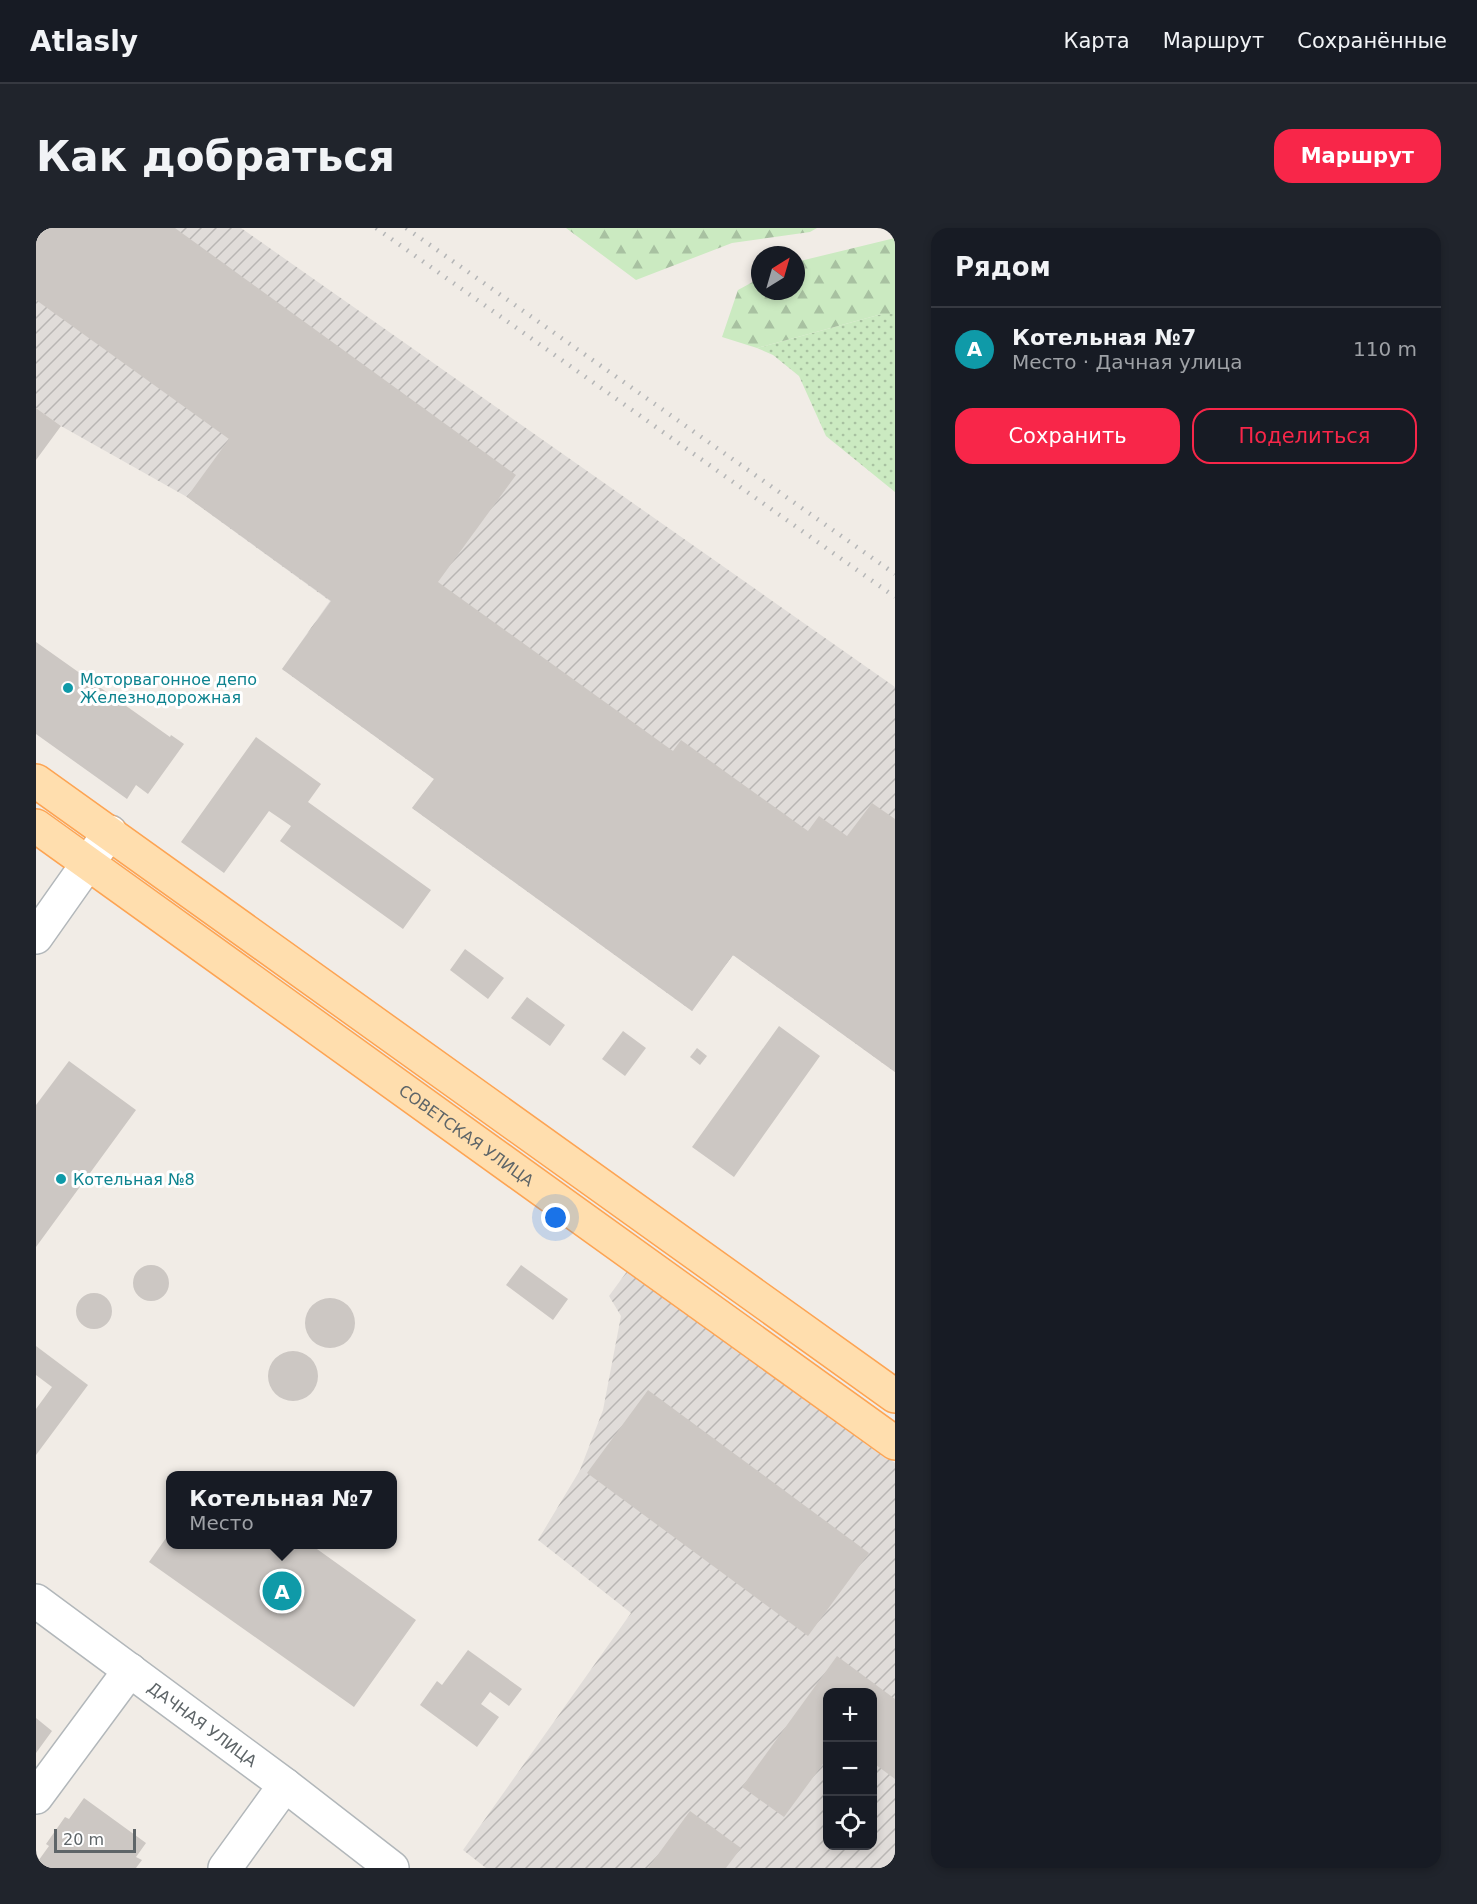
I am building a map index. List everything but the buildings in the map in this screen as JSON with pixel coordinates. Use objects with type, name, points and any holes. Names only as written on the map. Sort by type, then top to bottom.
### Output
[{"type":"main road","points":[[36,781],[895,1396]]},
{"type":"main road","name":"СОВЕТСКАЯ УЛИЦА","points":[[36,826],[895,1443]]},
{"type":"street","points":[[36,937],[110,832]]},
{"type":"street","name":"ДАЧНАЯ УЛИЦА","points":[[36,1601],[285,1785],[392,1868]]},
{"type":"street","points":[[36,1797],[130,1671]]},
{"type":"street","points":[[225,1868],[285,1785]]},
{"type":"shaded area","points":[[36,228],[241,228],[895,687],[895,1072],[733,955],[692,1011],[412,808],[434,779],[282,669],[330,601],[187,497],[61,426],[36,408]]},
{"type":"shaded area","points":[[628,1270],[712,1328],[895,1463],[895,1868],[486,1868],[463,1850],[631,1613],[538,1540],[580,1470],[603,1410],[621,1316],[609,1296]]},
{"type":"green space","points":[[566,228],[817,228],[810,232],[732,243],[636,280]]},
{"type":"green space","points":[[895,238],[895,314],[882,314],[757,348],[722,337],[738,290],[751,283],[751,300],[805,300],[805,260]]},
{"type":"green space","points":[[882,314],[895,314],[895,492],[826,436],[799,376],[773,355],[757,348]]},
{"type":"railway","points":[[376,228],[895,597]]},
{"type":"railway","points":[[406,228],[895,574]]},
{"type":"place","name":"Моторвагонное депо Железнодорожная","points":[[68,688]]},
{"type":"place","name":"Котельная №8","points":[[61,1179]]},
{"type":"place","name":"Котельная №7","points":[[282,1591]]}]
